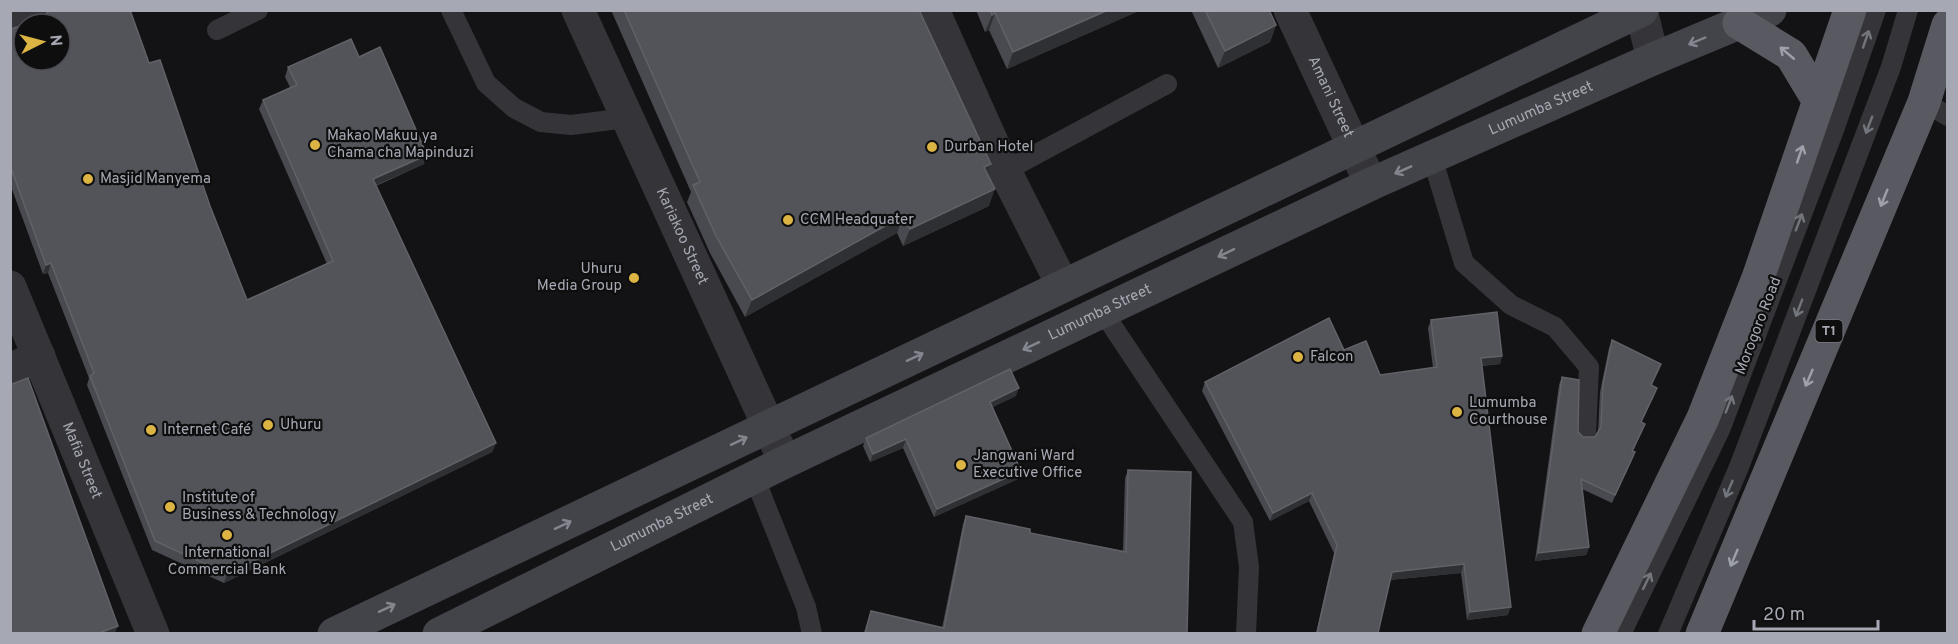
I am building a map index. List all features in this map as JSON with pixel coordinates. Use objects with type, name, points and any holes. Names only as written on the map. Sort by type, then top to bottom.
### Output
[{"type":"highway","name":"Morogoro Road","points":[[1598,633],[1703,418],[1758,278],[1850,10]]},
{"type":"highway","points":[[1739,23],[1791,55],[1818,100]]},
{"type":"highway","name":"T1","points":[[1702,633],[1937,98],[1947,25]]},
{"type":"main road","name":"Lumumba Street","points":[[440,633],[755,479],[785,462],[1371,184],[1653,59],[1770,10]]},
{"type":"main road","points":[[334,633],[1641,11]]},
{"type":"street","points":[[10,20],[31,10]]},
{"type":"street","name":"Kariakoo Street","points":[[578,10],[785,462]]},
{"type":"street","points":[[933,10],[1005,171],[1063,286]]},
{"type":"street","name":"Amani Street","points":[[1290,10],[1371,184]]},
{"type":"street","points":[[1641,11],[1653,59]]},
{"type":"street","name":"Mafia Street","points":[[10,287],[25,363],[153,633]]},
{"type":"lane","points":[[217,30],[258,10]]},
{"type":"lane","points":[[451,10],[486,83],[514,108],[541,122],[571,125],[627,118]]},
{"type":"lane","name":"Morogoro Road","points":[[1621,633],[1720,430],[1834,130],[1876,10]]},
{"type":"lane","name":"Morogoro Road","points":[[1668,633],[1739,466],[1891,67],[1908,10]]},
{"type":"lane","points":[[1005,171],[1167,84]]},
{"type":"lane","points":[[1432,157],[1464,263],[1511,305],[1555,327],[1589,367],[1586,435]]},
{"type":"lane","points":[[1103,312],[1243,522],[1249,567],[1246,633]]},
{"type":"lane","points":[[755,479],[806,608],[812,633]]},
{"type":"building","points":[[50,10],[130,10],[149,63],[160,60],[210,206],[247,300],[333,261],[263,100],[297,85],[288,67],[351,39],[359,57],[380,47],[427,155],[373,179],[496,443],[227,574],[155,541],[90,376],[94,373],[51,263],[46,265],[10,165],[10,29],[12,28],[12,72],[72,72],[72,12],[48,12]]},
{"type":"building","points":[[624,10],[919,10],[991,164],[984,167],[995,189],[910,229],[903,216],[752,300],[716,236],[693,185],[700,182]]},
{"type":"building","points":[[990,10],[1108,10],[1013,52],[995,13],[992,15]]},
{"type":"building","points":[[1205,10],[1269,10],[1276,25],[1225,51]]},
{"type":"building","points":[[1497,312],[1502,356],[1481,358],[1511,607],[1470,612],[1464,564],[1392,572],[1378,633],[1317,633],[1337,545],[1312,493],[1273,513],[1205,382],[1329,318],[1344,350],[1366,341],[1380,375],[1437,367],[1431,320]]},
{"type":"building","points":[[1612,340],[1661,364],[1651,385],[1657,388],[1641,422],[1645,424],[1615,495],[1581,479],[1589,547],[1538,553],[1562,377],[1579,380],[1578,432],[1583,437],[1595,437],[1601,427],[1603,384]]},
{"type":"building","points":[[1010,369],[1019,388],[990,402],[1021,471],[937,509],[906,439],[873,454],[866,438]]},
{"type":"building","points":[[28,378],[118,626],[99,633],[10,633],[10,385]]},
{"type":"building","points":[[1128,470],[1191,472],[1187,633],[865,633],[871,611],[944,628],[966,516],[1030,529],[1030,533],[1126,552]]},
{"type":"place","name":"Makao Makuu ya Chama cha Mapinduzi","points":[[315,145]]},
{"type":"place","name":"Durban Hotel","points":[[932,147]]},
{"type":"place","name":"Masjid Manyema","points":[[88,179]]},
{"type":"place","name":"CCM Headquater","points":[[788,220]]},
{"type":"place","name":"Uhuru Media Group","points":[[634,278]]},
{"type":"place","name":"Falcon","points":[[1298,357]]},
{"type":"place","name":"Lumumba Courthouse","points":[[1457,412]]},
{"type":"place","name":"Uhuru","points":[[268,425]]},
{"type":"place","name":"Internet Café","points":[[151,430]]},
{"type":"place","name":"Jangwani Ward Executive Office","points":[[961,465]]},
{"type":"place","name":"Institute of Business & Technology","points":[[170,507]]},
{"type":"place","name":"International Commercial Bank","points":[[227,535]]}]
